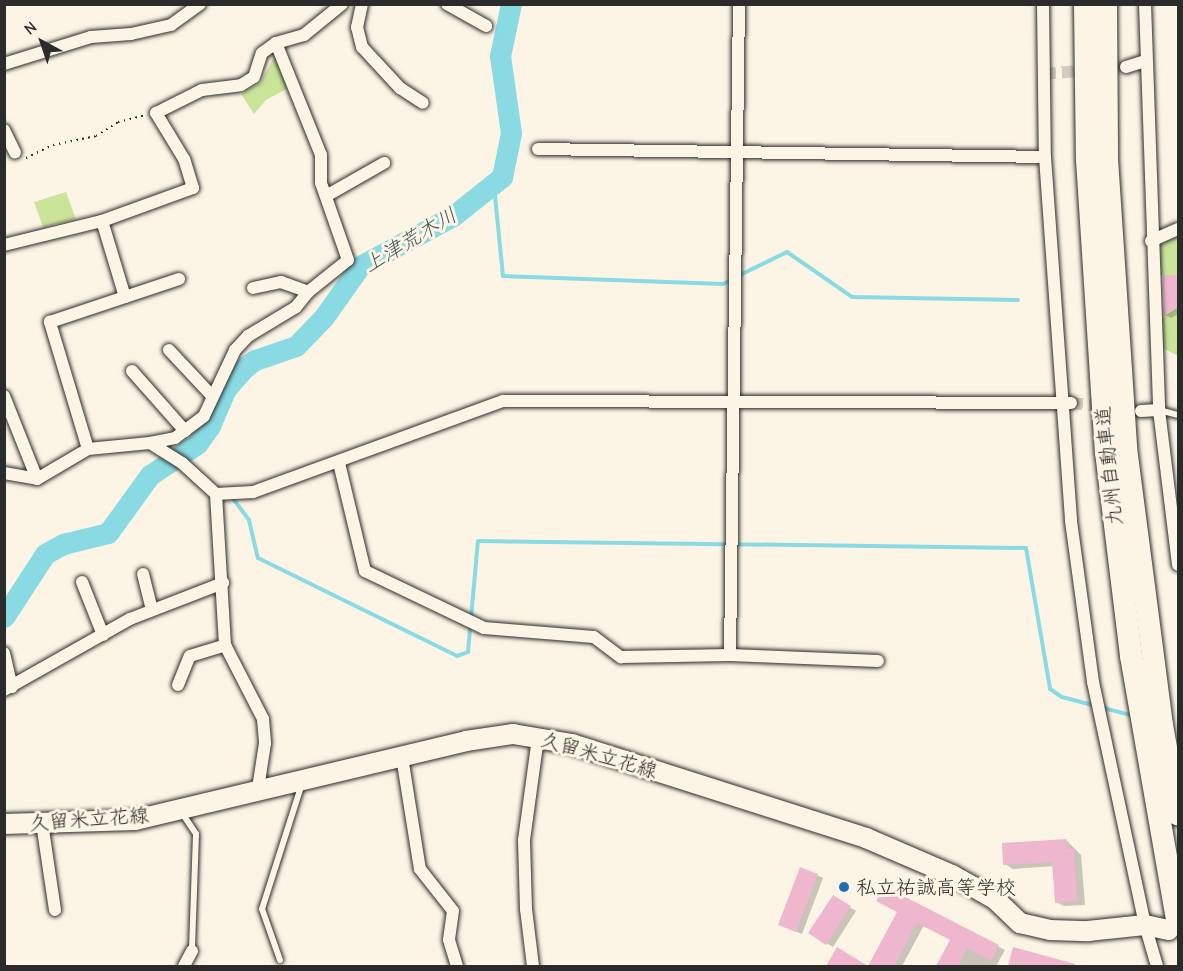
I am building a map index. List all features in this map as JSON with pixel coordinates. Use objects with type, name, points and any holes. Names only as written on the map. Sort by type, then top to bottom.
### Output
[{"type":"highway","name":"九州自動車道","points":[[1085,4],[1087,171],[1106,452],[1131,656],[1173,927]]},
{"type":"highway","name":"九州自動車道","points":[[1106,4],[1107,159],[1125,448],[1162,725],[1179,815]]},
{"type":"main road","name":"久留米立花線","points":[[4,824],[135,820],[258,789],[513,734],[572,744],[866,838],[952,875],[995,899],[1020,923],[1088,931],[1145,925],[1173,927]]},
{"type":"street","points":[[4,64],[91,36],[131,34],[171,25],[200,4]]},
{"type":"street","points":[[4,245],[102,221],[193,188],[184,159],[156,113],[202,90],[248,81],[254,77],[262,53],[276,43],[304,35],[342,4]]},
{"type":"street","points":[[362,4],[357,27],[362,47],[400,88],[423,103]]},
{"type":"street","points":[[447,4],[486,26]]},
{"type":"street","points":[[730,655],[735,151],[739,4]]},
{"type":"street","points":[[1043,4],[1045,158],[1066,402],[1071,521],[1093,682],[1145,925],[1157,966]]},
{"type":"street","points":[[1145,4],[1151,241],[1159,410],[1179,565]]},
{"type":"street","points":[[4,473],[37,479],[88,449],[175,438],[204,417],[235,350],[248,336],[296,308],[308,291],[348,260],[321,183],[321,155],[276,43]]},
{"type":"street","points":[[1126,67],[1146,61]]},
{"type":"street","points":[[4,130],[19,156]]},
{"type":"street","points":[[538,149],[1045,158]]},
{"type":"street","points":[[326,196],[384,163]]},
{"type":"street","points":[[102,221],[125,297]]},
{"type":"street","points":[[1151,241],[1179,229]]},
{"type":"street","points":[[88,449],[50,322],[179,279]]},
{"type":"street","points":[[253,288],[281,282],[308,291]]},
{"type":"street","points":[[169,350],[212,396]]},
{"type":"street","points":[[132,371],[185,430]]},
{"type":"street","points":[[4,396],[37,479]]},
{"type":"street","points":[[216,494],[254,492],[339,464],[503,401],[732,399],[1066,402]]},
{"type":"street","points":[[1141,411],[1159,410]]},
{"type":"street","points":[[150,442],[182,463],[216,494],[225,645],[263,719],[265,743],[258,789]]},
{"type":"street","points":[[339,464],[366,571],[416,598],[437,603],[484,628],[594,637],[621,657],[730,655],[878,661]]},
{"type":"street","points":[[143,574],[152,610]]},
{"type":"street","points":[[82,582],[102,635]]},
{"type":"street","points":[[4,653],[8,688],[102,635],[152,610],[223,584]]},
{"type":"street","points":[[178,685],[190,656],[225,645]]},
{"type":"street","points":[[533,966],[526,909],[524,840],[538,738]]},
{"type":"street","points":[[402,757],[420,869],[453,911],[449,940],[457,966]]},
{"type":"street","points":[[42,823],[55,910]]},
{"type":"street","points":[[184,966],[192,951]]},
{"type":"lane","points":[[1159,410],[1179,415]]},
{"type":"lane","points":[[280,960],[262,909],[303,781]]},
{"type":"lane","points":[[180,810],[196,834],[192,951]]},
{"type":"path","points":[[19,156],[53,145],[96,136],[118,122],[156,113]]},
{"type":"green space","points":[[276,54],[288,88],[266,100],[254,114],[241,94],[260,83]]},
{"type":"green space","points":[[66,192],[76,219],[43,227],[34,202]]},
{"type":"green space","points":[[1178,230],[1178,275],[1159,275],[1151,241]]},
{"type":"green space","points":[[1178,307],[1178,356],[1163,348],[1157,331],[1161,318]]},
{"type":"building","points":[[1163,275],[1179,275],[1179,307],[1164,316]]},
{"type":"building","points":[[1066,839],[1067,849],[1074,849],[1077,901],[1055,903],[1052,862],[1003,865],[1002,843]]},
{"type":"building","points":[[800,867],[818,874],[796,932],[778,925]]},
{"type":"building","points":[[884,886],[999,945],[991,961],[967,948],[958,966],[936,966],[950,940],[917,923],[894,966],[868,966],[897,912],[876,901]]},
{"type":"building","points":[[833,895],[851,906],[826,945],[808,933]]},
{"type":"building","points":[[837,947],[868,966],[826,966]]},
{"type":"building","points":[[1013,947],[1075,964],[1075,966],[1008,966]]},
{"type":"waterway","name":"上津荒木川","points":[[4,617],[45,554],[63,544],[108,533],[150,475],[197,444],[210,426],[225,390],[243,369],[255,360],[296,346],[324,317],[360,266],[453,216],[502,177],[511,133],[500,56],[511,4]]},
{"type":"waterway","points":[[494,186],[503,276],[723,284],[731,280]]},
{"type":"waterway","points":[[738,276],[787,252],[852,297],[1018,300]]},
{"type":"waterway","points":[[231,496],[249,520],[258,558],[457,656],[468,652],[478,541],[1026,548],[1050,689],[1062,697],[1134,716]]},
{"type":"tunnel","points":[[1044,74],[1089,70]]},
{"type":"tunnel","points":[[1071,403],[1107,407]]},
{"type":"place","name":"私立祐誠高等学校","points":[[844,887]]}]
